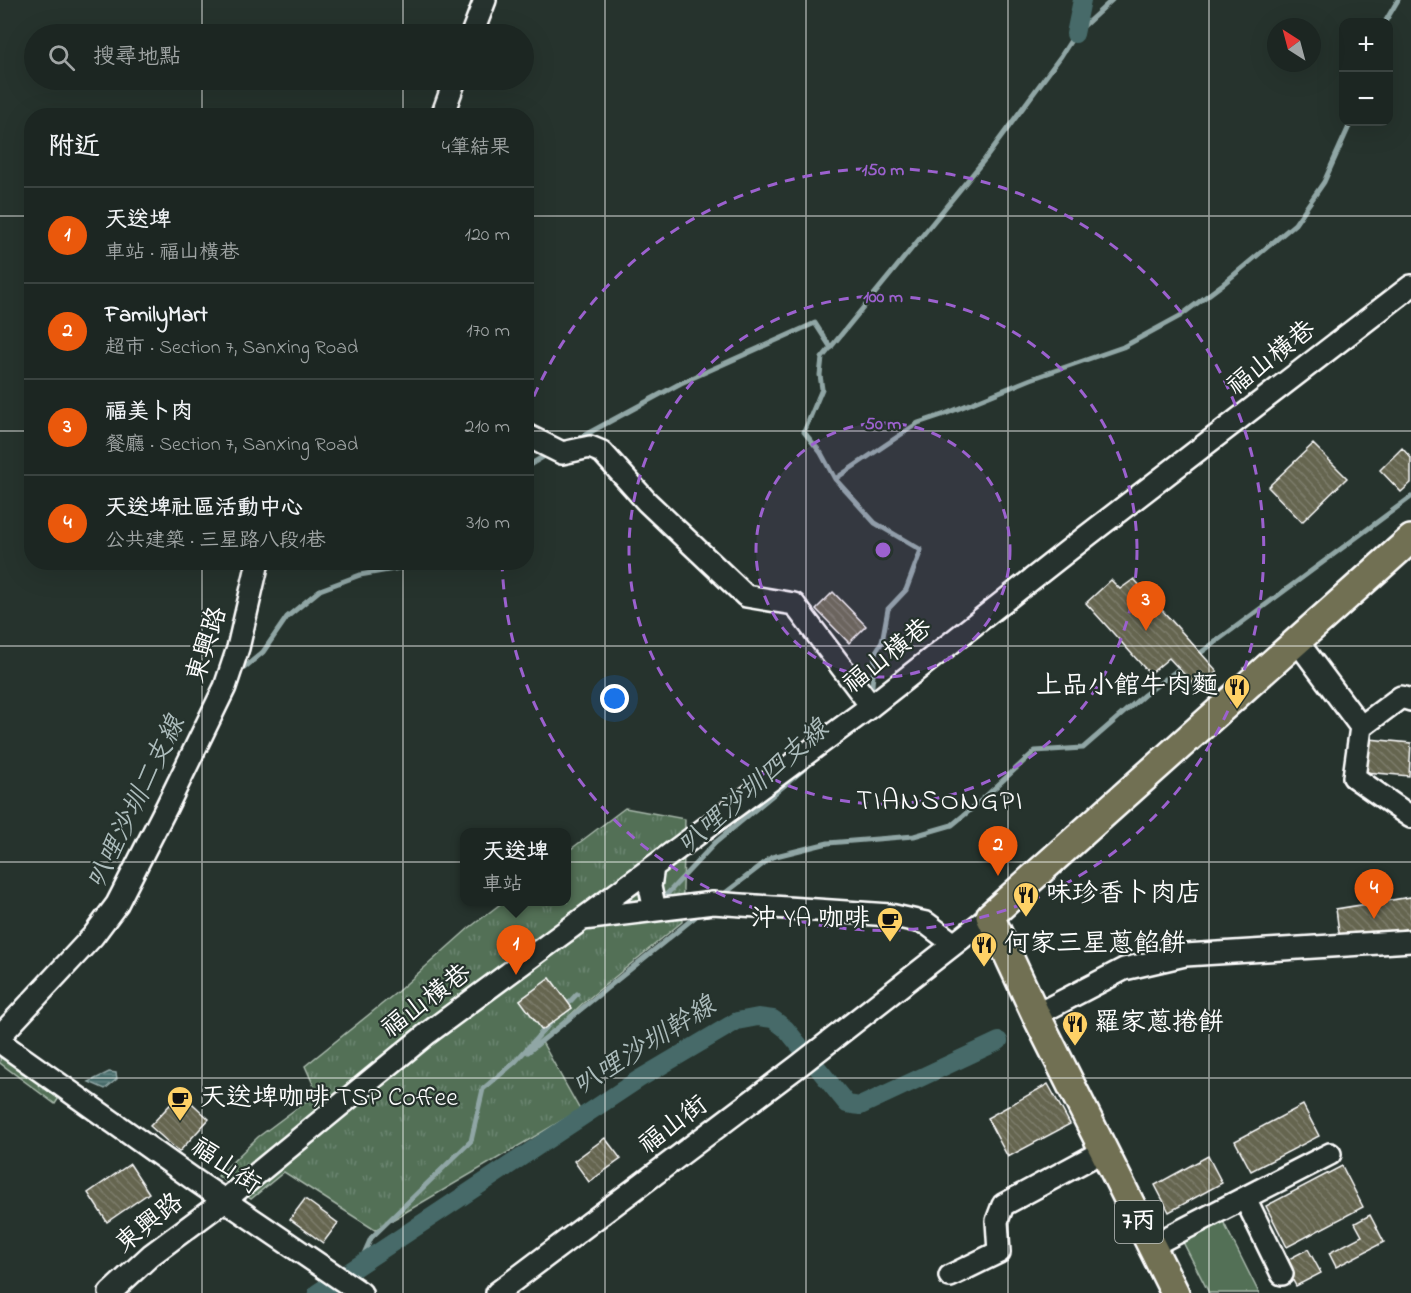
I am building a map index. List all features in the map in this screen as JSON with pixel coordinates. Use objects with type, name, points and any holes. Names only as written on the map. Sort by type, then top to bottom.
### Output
[{"type":"main road","points":[[990,916],[1411,539]]},
{"type":"main road","name":"7丙","points":[[990,916],[1036,1015],[1175,1293]]},
{"type":"street","points":[[476,24],[485,0]]},
{"type":"street","points":[[445,108],[451,90]]},
{"type":"street","name":"福山橫巷","points":[[225,1200],[428,1032],[871,706],[1411,286]]},
{"type":"street","points":[[534,439],[562,453],[590,447],[602,452],[646,501],[746,596],[794,604],[871,706]]},
{"type":"street","name":"東興路","points":[[0,1036],[93,936],[117,904],[225,687],[238,648],[256,570]]},
{"type":"street","points":[[1297,641],[1361,727],[1354,777],[1411,817]]},
{"type":"street","points":[[1361,727],[1401,697],[1411,700]]},
{"type":"street","points":[[653,867],[650,887],[655,910]]},
{"type":"street","points":[[583,919],[713,903],[890,915],[926,923],[954,944],[990,916]]},
{"type":"street","points":[[1036,1015],[1124,969],[1185,955],[1411,941]]},
{"type":"street","name":"福山街","points":[[496,1293],[797,1067],[954,944]]},
{"type":"street","name":"福山街","points":[[0,1042],[355,1289]]},
{"type":"street","points":[[950,1276],[999,1252],[997,1221],[1003,1206],[1103,1151]]},
{"type":"street","points":[[1151,1246],[1330,1154]]},
{"type":"street","points":[[1245,1198],[1282,1274]]},
{"type":"street","name":"東興路","points":[[110,1293],[151,1255],[225,1200]]},
{"type":"green space","points":[[625,808],[685,819],[682,922],[582,1004],[542,1042],[580,1110],[375,1230],[284,1172],[251,1199],[218,1176],[258,1137],[317,1093],[305,1066],[397,992],[469,928],[498,906],[571,906],[571,849]],"holes":[[[550,978],[572,1008],[542,1030],[520,1000]]]},
{"type":"green space","points":[[0,1022],[11,1038],[70,1081],[55,1104],[0,1063]]},
{"type":"green space","points":[[1222,1219],[1259,1293],[1209,1293],[1182,1240]]},
{"type":"water","points":[[109,1072],[116,1073],[117,1079],[105,1089],[89,1082]]},
{"type":"building","points":[[1313,444],[1347,478],[1302,522],[1268,487]]},
{"type":"building","points":[[1402,448],[1411,458],[1411,483],[1401,492],[1380,470]]},
{"type":"building","points":[[1134,579],[1217,671],[1199,690],[1169,658],[1150,674],[1086,603],[1111,580],[1120,589]]},
{"type":"building","points":[[833,592],[866,626],[849,643],[816,609]]},
{"type":"building","points":[[1369,739],[1411,743],[1409,776],[1366,772]]},
{"type":"building","points":[[1411,897],[1411,928],[1340,940],[1336,909]]},
{"type":"building","points":[[550,978],[572,1008],[542,1030],[520,1000]]},
{"type":"building","points":[[1048,1084],[1070,1124],[1008,1157],[987,1118]]},
{"type":"building","name":"天送埤咖啡 TSP Coffee","points":[[181,1093],[209,1119],[179,1152],[150,1126]]},
{"type":"building","points":[[1303,1105],[1319,1136],[1251,1171],[1235,1141]]},
{"type":"building","points":[[605,1138],[621,1159],[589,1182],[574,1161]]},
{"type":"building","points":[[1208,1156],[1222,1183],[1169,1212],[1155,1185]]},
{"type":"building","points":[[130,1164],[149,1193],[107,1222],[88,1193]]},
{"type":"building","points":[[1342,1166],[1363,1207],[1287,1247],[1266,1206]]},
{"type":"building","points":[[305,1199],[338,1223],[323,1243],[290,1219]]},
{"type":"building","points":[[1370,1215],[1384,1242],[1336,1267],[1329,1253],[1362,1236],[1355,1223]]},
{"type":"building","points":[[1308,1249],[1321,1273],[1296,1286],[1283,1262]]},
{"type":"waterway","points":[[1075,34],[1082,0]]},
{"type":"waterway","points":[[835,479],[821,453],[804,432],[822,389],[820,375],[822,358],[985,159],[1075,34],[1112,0]]},
{"type":"waterway","points":[[1387,18],[1398,0]]},
{"type":"waterway","points":[[871,696],[875,653],[882,642],[888,609],[906,590],[921,550],[875,523],[835,479],[918,423],[1031,379],[1123,347],[1180,316],[1223,284],[1295,224],[1324,182],[1349,126]]},
{"type":"waterway","points":[[570,443],[681,383],[815,323],[831,348]]},
{"type":"waterway","points":[[534,462],[548,454]]},
{"type":"waterway","points":[[1195,657],[1411,497]]},
{"type":"waterway","points":[[244,668],[263,652],[287,617],[320,590],[360,575],[388,570]]},
{"type":"waterway","points":[[724,894],[772,857],[828,843],[914,836],[952,825],[1035,751],[1083,748],[1144,695],[1183,666]]},
{"type":"waterway","name":"叭哩沙圳四支線","points":[[667,894],[715,843],[827,750]]},
{"type":"waterway","points":[[528,1052],[695,917]]},
{"type":"waterway","name":"叭哩沙圳四支線","points":[[564,1008],[577,994]]},
{"type":"waterway","name":"叭哩沙圳幹線","points":[[317,1293],[639,1079],[737,1021],[758,1017],[773,1019],[786,1029],[847,1104],[860,1106],[999,1041]]},
{"type":"waterway","name":"叭哩沙圳四支線","points":[[359,1265],[371,1238],[471,1141],[483,1089],[515,1062],[552,1021]]},
{"type":"place","name":"福美卜肉","points":[[1146,631]]},
{"type":"place","name":"上品小館牛肉麵","points":[[1237,710]]},
{"type":"place","name":"FamilyMart","points":[[998,876]]},
{"type":"place","name":"味珍香卜肉店","points":[[1026,918]]},
{"type":"place","name":"天送埤社區活動中心","points":[[1374,919]]},
{"type":"place","name":"沖 YA 咖啡","points":[[890,943]]},
{"type":"place","name":"何家三星蔥餡餅","points":[[984,968]]},
{"type":"place","name":"天送埤","points":[[516,975]]},
{"type":"place","name":"羅家蔥捲餅","points":[[1075,1047]]},
{"type":"place","name":"天送埤咖啡 TSP Coffee","points":[[180,1122]]},
{"type":"district","name":"TIANSONGPI","points":[[940,802]]},
{"type":"water label","name":"叭哩沙圳二支線","points":[[137,803]]}]
